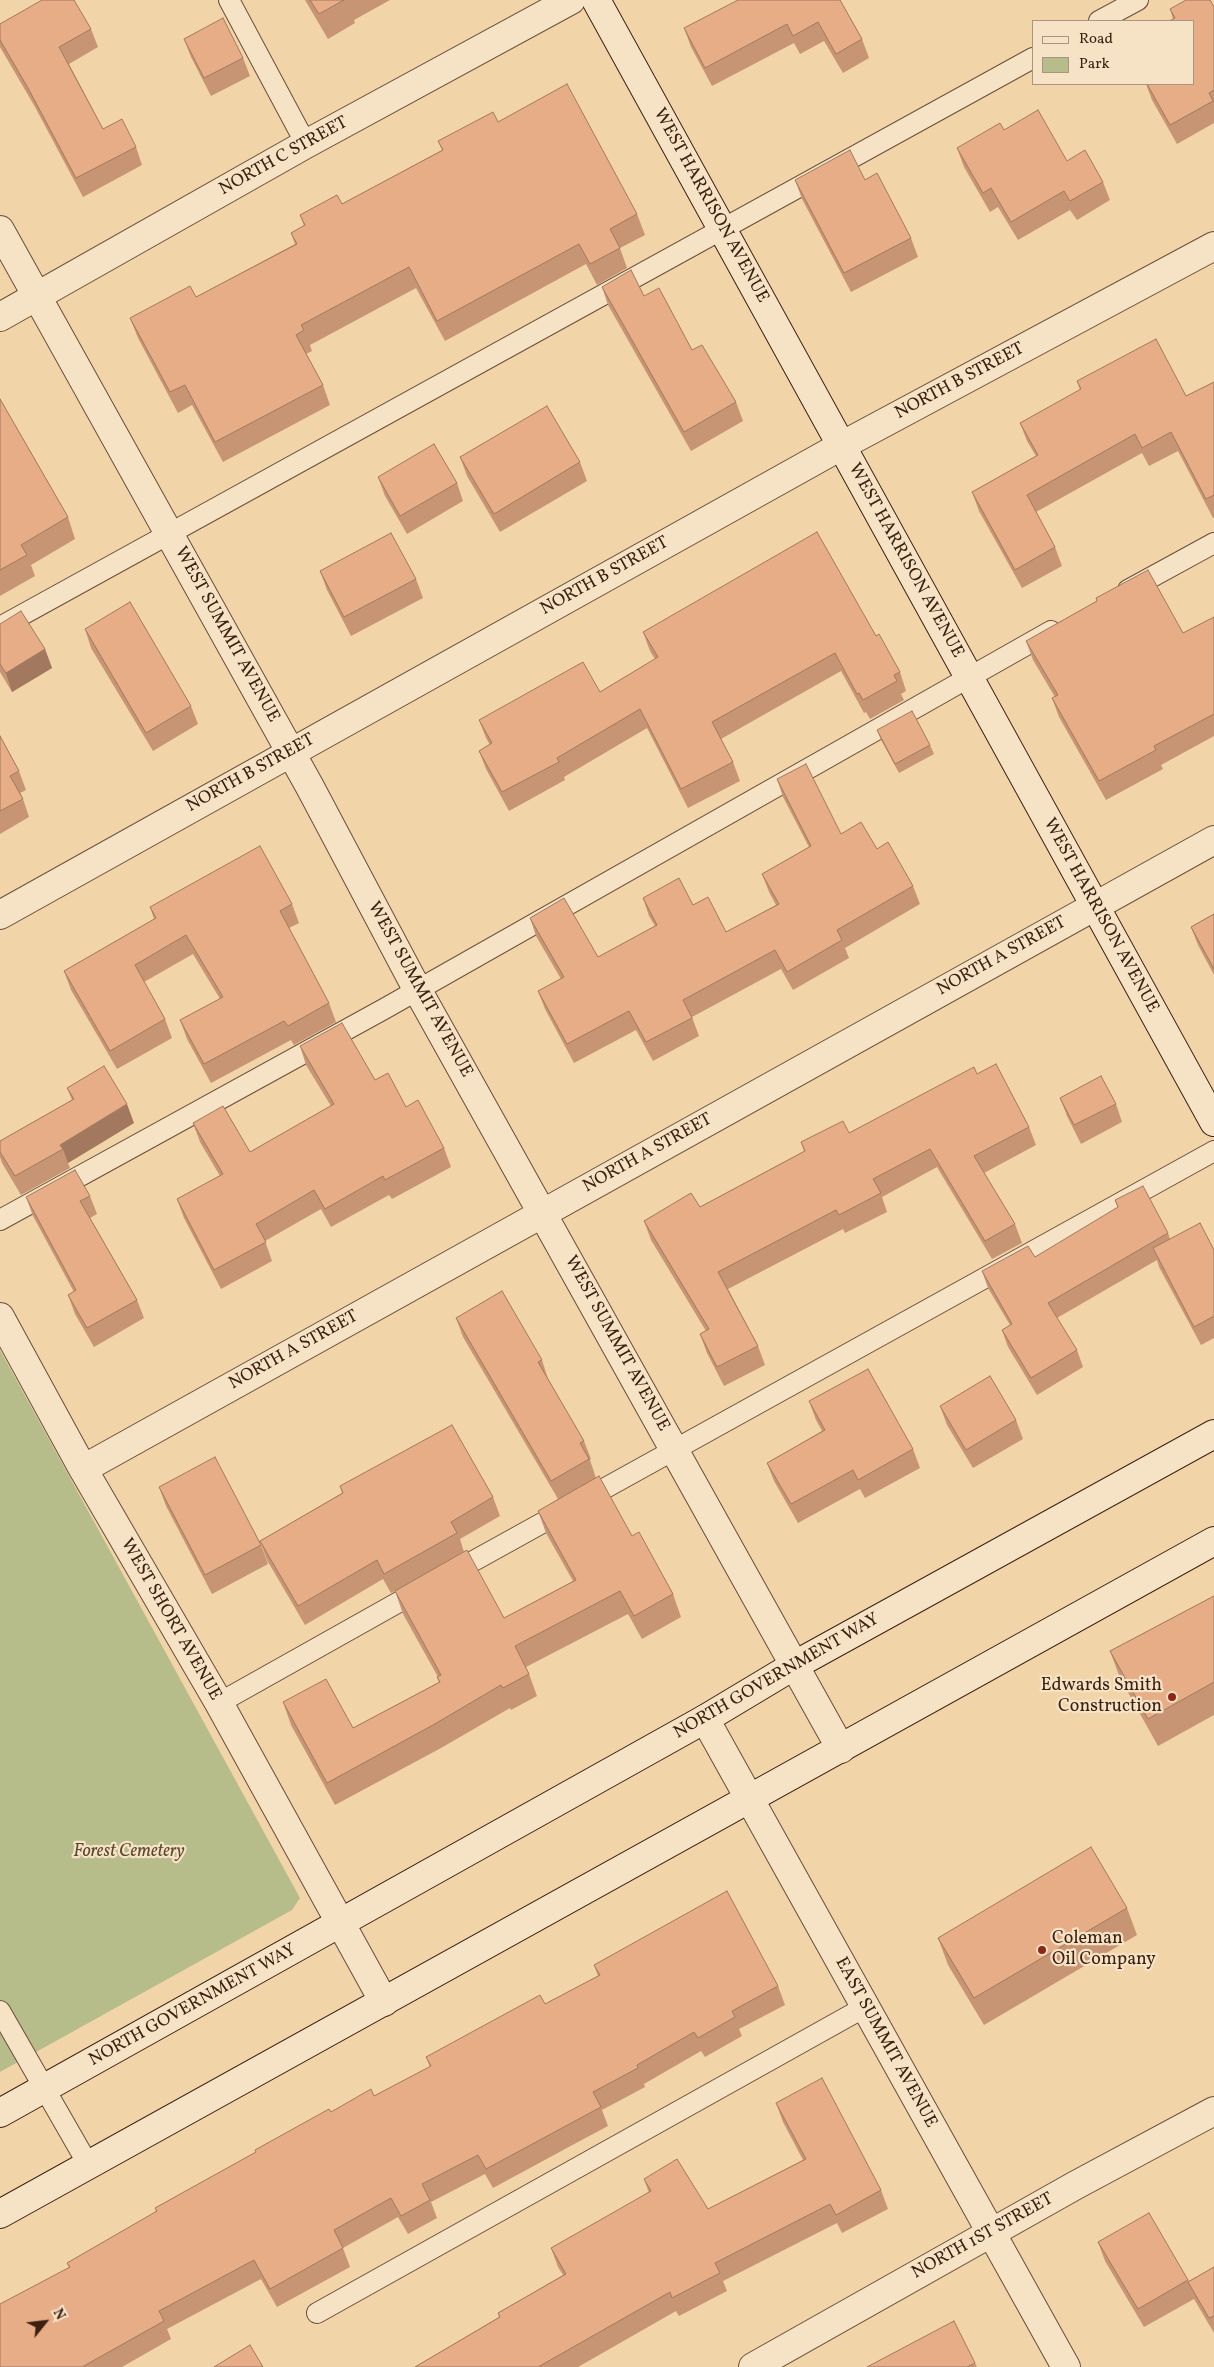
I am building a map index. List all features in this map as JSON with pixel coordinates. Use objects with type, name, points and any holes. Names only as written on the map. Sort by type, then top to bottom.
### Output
[{"type":"street","name":"NORTH C STREET","points":[[0,317],[306,144],[571,0]]},
{"type":"street","name":"WEST HARRISON AVENUE","points":[[596,0],[1214,1122]]},
{"type":"street","name":"WEST SUMMIT AVENUE","points":[[0,230],[170,533],[417,989],[841,1749]]},
{"type":"street","name":"NORTH B STREET","points":[[0,915],[841,446],[1214,246]]},
{"type":"street","name":"NORTH A STREET","points":[[82,1469],[1214,840]]},
{"type":"street","name":"WEST SHORT AVENUE","points":[[0,1317],[82,1469],[219,1703],[341,1923]]},
{"type":"street","name":"NORTH GOVERNMENT WAY","points":[[0,2113],[705,1719],[795,1665],[1214,1434]]},
{"type":"street","points":[[0,2214],[1214,1541]]},
{"type":"street","name":"EAST SUMMIT AVENUE","points":[[705,1719],[1066,2367]]},
{"type":"street","points":[[341,1923],[384,2002]]},
{"type":"street","name":"NORTH 1ST STREET","points":[[753,2367],[991,2233],[1214,2111]]},
{"type":"lane","points":[[229,0],[306,144]]},
{"type":"lane","points":[[1101,20],[1138,0]]},
{"type":"lane","points":[[0,627],[1032,59]]},
{"type":"lane","points":[[1109,600],[1214,543]]},
{"type":"lane","points":[[0,1220],[384,1010],[417,989],[1065,624]]},
{"type":"lane","points":[[219,1703],[674,1448],[1214,1151]]},
{"type":"lane","points":[[317,2314],[865,2007]]},
{"type":"lane","points":[[0,2011],[89,2166]]},
{"type":"green space","name":"Forest Cemetery","points":[[0,1350],[300,1898],[292,1910],[0,2072]]},
{"type":"building","points":[[42,0],[74,0],[91,29],[59,47],[103,129],[122,119],[136,147],[76,178],[0,40],[0,24]]},
{"type":"building","points":[[310,0],[344,0],[319,14]]},
{"type":"building","points":[[738,0],[840,0],[862,39],[836,54],[818,22],[793,36],[787,24],[705,68],[684,28]]},
{"type":"building","points":[[1186,0],[1210,0],[1214,7],[1214,90],[1209,93],[1213,101],[1170,125],[1148,85],[1194,85],[1194,20],[1171,20],[1175,18],[1170,9]]},
{"type":"building","points":[[223,18],[243,58],[204,78],[184,39]]},
{"type":"building","points":[[567,84],[637,214],[610,229],[620,248],[590,264],[579,244],[437,321],[409,267],[301,325],[304,330],[296,335],[323,385],[215,442],[185,385],[170,392],[130,318],[190,286],[196,297],[297,244],[291,233],[305,225],[300,215],[337,195],[342,204],[443,150],[438,141],[493,112],[498,122]]},
{"type":"building","points":[[1038,110],[1067,161],[1085,150],[1103,182],[1070,201],[1064,191],[1011,222],[991,188],[983,193],[957,148],[1000,123],[1004,130]]},
{"type":"building","points":[[850,150],[865,180],[877,173],[911,238],[844,273],[795,180]]},
{"type":"building","points":[[631,270],[644,296],[659,288],[692,350],[702,345],[736,402],[684,432],[602,287]]},
{"type":"building","points":[[1156,339],[1186,396],[1214,382],[1214,495],[1206,499],[1171,432],[1142,448],[1135,434],[1027,495],[1055,547],[1015,570],[972,492],[1038,455],[1020,423],[1081,389],[1077,381]]},
{"type":"building","points":[[0,399],[68,517],[21,545],[27,555],[0,570]]},
{"type":"building","points":[[547,406],[580,462],[494,514],[460,457]]},
{"type":"building","points":[[434,444],[457,483],[400,516],[378,477]]},
{"type":"building","points":[[817,532],[876,636],[879,634],[900,672],[894,675],[897,681],[863,700],[859,693],[857,694],[835,653],[712,722],[733,762],[681,789],[640,709],[557,758],[559,762],[502,792],[479,751],[492,743],[479,720],[583,662],[600,692],[658,657],[643,632]]},
{"type":"building","points":[[391,533],[416,579],[344,617],[320,571]]},
{"type":"building","points":[[1148,570],[1183,633],[1214,617],[1214,714],[1154,746],[1156,750],[1099,781],[1052,698],[1058,695],[1026,641],[1097,601],[1096,598]]},
{"type":"building","points":[[130,602],[191,706],[146,733],[85,629]]},
{"type":"building","points":[[21,611],[45,649],[6,673],[0,664],[0,624]]},
{"type":"building","points":[[912,711],[930,745],[895,764],[877,730]]},
{"type":"building","points":[[0,736],[19,771],[10,776],[23,799],[0,811]]},
{"type":"building","points":[[806,764],[841,834],[861,822],[877,849],[888,842],[913,886],[837,930],[842,940],[787,972],[775,950],[683,1000],[692,1018],[646,1042],[629,1011],[567,1044],[538,991],[564,977],[530,918],[564,898],[598,957],[657,925],[643,898],[679,878],[693,905],[708,897],[726,932],[779,904],[762,874],[811,846],[777,779]]},
{"type":"building","points":[[260,846],[292,904],[280,911],[329,1003],[288,1026],[284,1021],[204,1064],[180,1020],[223,997],[186,935],[135,965],[165,1019],[110,1051],[64,971],[156,918],[150,907]]},
{"type":"building","points":[[1214,914],[1214,969],[1191,927]]},
{"type":"building","points":[[342,1023],[375,1080],[388,1073],[406,1107],[418,1100],[444,1148],[385,1180],[383,1176],[325,1209],[314,1190],[256,1224],[266,1242],[214,1270],[177,1199],[223,1174],[193,1123],[223,1106],[250,1152],[334,1104],[300,1046]]},
{"type":"building","points":[[996,1064],[1029,1127],[974,1156],[1015,1224],[985,1241],[930,1149],[873,1179],[881,1193],[839,1215],[836,1210],[718,1272],[758,1346],[717,1367],[700,1334],[709,1329],[644,1221],[691,1193],[700,1207],[805,1151],[801,1142],[843,1121],[849,1133],[974,1067],[977,1074]]},
{"type":"building","points":[[104,1066],[127,1104],[60,1145],[63,1149],[15,1176],[0,1152],[0,1141],[74,1099],[67,1088]]},
{"type":"building","points":[[1101,1076],[1116,1104],[1074,1125],[1060,1098]]},
{"type":"building","points":[[75,1170],[90,1196],[80,1201],[137,1300],[87,1328],[68,1295],[76,1290],[26,1197]]},
{"type":"building","points":[[1143,1186],[1168,1233],[1048,1303],[1077,1350],[1031,1378],[1002,1330],[1012,1324],[982,1271],[1028,1246],[1035,1257],[1118,1207],[1115,1200]]},
{"type":"building","points":[[1200,1223],[1214,1250],[1214,1316],[1194,1327],[1153,1248]]},
{"type":"building","points":[[502,1291],[542,1360],[538,1362],[584,1441],[580,1443],[589,1459],[551,1481],[456,1318]]},
{"type":"building","points":[[868,1369],[913,1449],[858,1480],[853,1470],[791,1504],[767,1463],[825,1430],[809,1401]]},
{"type":"building","points":[[990,1376],[1016,1420],[966,1450],[940,1406]]},
{"type":"building","points":[[452,1425],[493,1497],[451,1522],[457,1533],[384,1574],[377,1560],[298,1606],[260,1541],[343,1493],[340,1486]]},
{"type":"building","points":[[215,1457],[261,1545],[205,1575],[159,1487]]},
{"type":"building","points":[[599,1476],[632,1536],[639,1532],[673,1594],[634,1616],[620,1591],[515,1646],[529,1674],[503,1688],[501,1685],[327,1783],[283,1702],[326,1679],[353,1728],[440,1682],[437,1677],[441,1675],[395,1591],[467,1550],[504,1618],[576,1580],[538,1511]]},
{"type":"building","points":[[1214,1596],[1214,1682],[1148,1719],[1110,1651]]},
{"type":"building","points":[[1091,1847],[1127,1908],[974,1998],[938,1938]]},
{"type":"building","points":[[727,1891],[778,1986],[732,2011],[735,2017],[698,2038],[694,2032],[637,2065],[638,2068],[593,2092],[601,2107],[486,2169],[478,2155],[422,2184],[430,2200],[401,2216],[391,2198],[334,2230],[343,2248],[270,2289],[254,2260],[159,2311],[164,2321],[82,2367],[0,2367],[0,2304],[70,2267],[67,2263],[157,2211],[155,2208],[329,2109],[331,2112],[371,2089],[374,2096],[431,2066],[426,2057],[540,1995],[545,2004],[600,1975],[594,1965]]},
{"type":"building","points":[[822,2078],[881,2190],[836,2215],[830,2204],[715,2263],[720,2273],[672,2298],[670,2292],[538,2367],[415,2367],[500,2317],[498,2313],[566,2274],[551,2248],[651,2191],[644,2179],[677,2159],[708,2209],[806,2159],[776,2103]]},
{"type":"building","points":[[1149,2213],[1188,2280],[1138,2309],[1098,2242]]},
{"type":"building","points":[[1214,2267],[1214,2316],[1209,2318],[1188,2282]]},
{"type":"building","points":[[954,2321],[975,2363],[967,2367],[867,2367]]},
{"type":"building","points":[[250,2345],[263,2367],[214,2367]]},
{"type":"place","name":"Edwards Smith Construction","points":[[1172,1697]]},
{"type":"place","name":"Coleman Oil Company","points":[[1042,1950]]}]
